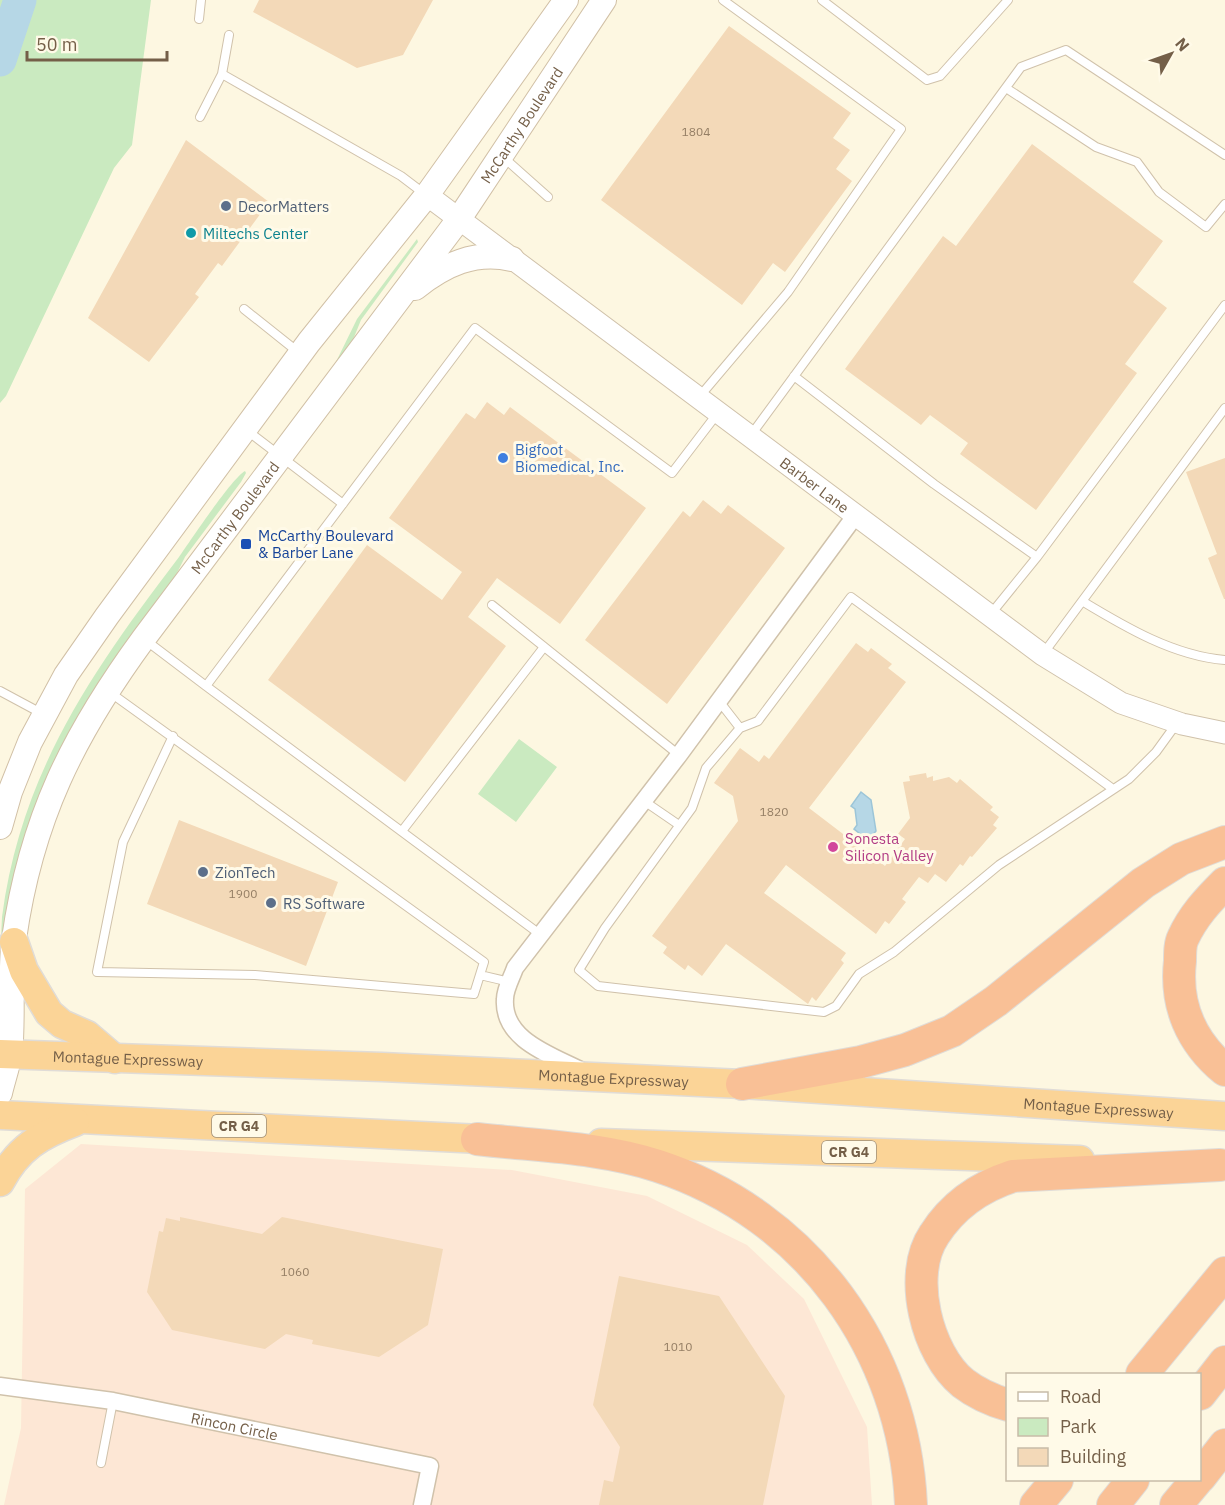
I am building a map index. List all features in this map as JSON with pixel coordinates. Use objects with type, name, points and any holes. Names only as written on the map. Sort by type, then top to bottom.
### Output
[{"type":"highway","points":[[742,1084],[861,1062],[905,1050],[952,1031],[996,1001],[1143,883],[1181,859],[1225,842]]},
{"type":"highway","points":[[1225,884],[1203,904],[1182,940],[1178,980],[1181,1005],[1196,1040],[1225,1070]]},
{"type":"highway","points":[[14,942],[24,971],[49,1013],[63,1024],[87,1035],[115,1059]]},
{"type":"highway","name":"Montague Expressway","points":[[5,1054],[382,1067],[742,1084],[1225,1116]]},
{"type":"highway","name":"CR G4","points":[[0,1115],[477,1139],[1222,1165]]},
{"type":"highway","points":[[0,1182],[11,1161],[43,1134],[86,1118]]},
{"type":"highway","points":[[477,1139],[601,1154],[657,1165],[713,1189],[765,1221],[810,1259],[846,1305],[876,1357],[898,1414],[909,1472],[911,1505]]},
{"type":"highway","points":[[1006,1404],[988,1399],[961,1382],[935,1346],[923,1307],[922,1273],[932,1237],[957,1205],[988,1185],[1013,1176],[1222,1165]]},
{"type":"highway","points":[[1143,1373],[1225,1273]]},
{"type":"highway","points":[[1130,1373],[1173,1337]]},
{"type":"highway","points":[[1201,1393],[1225,1362]]},
{"type":"highway","points":[[1201,1474],[1225,1445]]},
{"type":"highway","points":[[1036,1505],[1054,1481]]},
{"type":"highway","points":[[1113,1505],[1131,1481]]},
{"type":"highway","points":[[1176,1505],[1196,1481]]},
{"type":"main road","points":[[0,827],[26,752],[66,675],[301,354],[427,195],[566,0]]},
{"type":"main road","name":"McCarthy Boulevard","points":[[0,1093],[14,942],[24,881],[46,806],[67,759],[106,690],[459,219],[604,0]]},
{"type":"main road","points":[[396,303],[432,274],[466,258],[494,255],[512,259]]},
{"type":"street","name":"Barber Lane","points":[[427,195],[749,438],[1043,655],[1121,703],[1177,722],[1225,734]]},
{"type":"street","points":[[598,1079],[525,1041],[508,1022],[508,990],[515,968],[679,755],[855,516]]},
{"type":"street","name":"Rincon Circle","points":[[0,1386],[113,1401],[430,1466],[422,1505]]},
{"type":"lane","points":[[199,19],[201,0]]},
{"type":"lane","points":[[697,399],[788,292],[901,129],[723,0]]},
{"type":"lane","points":[[822,0],[927,80],[940,76],[1008,0]]},
{"type":"lane","points":[[200,117],[222,74],[229,35]]},
{"type":"lane","points":[[749,438],[1021,67],[1066,50],[1225,155]]},
{"type":"lane","points":[[222,74],[401,176],[427,195]]},
{"type":"lane","points":[[1006,88],[1096,147],[1137,162],[1159,192],[1206,227],[1225,204]]},
{"type":"lane","points":[[502,156],[548,197]]},
{"type":"lane","points":[[990,616],[1037,557],[1225,305]]},
{"type":"lane","points":[[244,309],[301,354]]},
{"type":"lane","points":[[206,686],[475,328],[672,473],[718,414]]},
{"type":"lane","points":[[794,376],[934,484],[1037,557]]},
{"type":"lane","points":[[1043,655],[1225,408]]},
{"type":"lane","points":[[245,429],[343,504]]},
{"type":"lane","points":[[1113,789],[851,597],[759,721],[740,728],[706,768],[692,808],[605,928],[579,970],[597,986],[824,1012],[836,1006],[859,974],[894,952],[999,865],[1129,779],[1156,752],[1177,722]]},
{"type":"lane","points":[[1082,601],[1133,632],[1208,658],[1225,660]]},
{"type":"lane","points":[[492,605],[679,755]]},
{"type":"lane","points":[[144,638],[541,935]]},
{"type":"lane","points":[[402,831],[544,647]]},
{"type":"lane","points":[[106,690],[173,736],[484,962],[474,994],[255,975],[97,972],[123,843],[173,736]]},
{"type":"lane","points":[[0,691],[45,715]]},
{"type":"lane","points":[[719,701],[740,728]]},
{"type":"lane","points":[[644,801],[679,825]]},
{"type":"lane","points":[[480,975],[508,990]]},
{"type":"lane","points":[[101,1463],[113,1401]]},
{"type":"shaded area","points":[[81,1144],[512,1170],[647,1196],[747,1245],[804,1299],[867,1427],[872,1505],[4,1505],[21,1428],[25,1189]]},
{"type":"green space","points":[[0,0],[151,0],[132,145],[114,168],[6,396],[0,403]]},
{"type":"green space","points":[[417,239],[418,242],[361,320],[348,352],[334,366],[357,319]]},
{"type":"green space","points":[[245,471],[241,482],[185,557],[22,848],[9,911],[0,1017],[2,917],[12,865],[26,815],[44,769],[65,725],[90,682],[147,599],[222,497]]},
{"type":"green space","points":[[519,739],[557,767],[516,822],[478,794]]},
{"type":"water","points":[[861,792],[871,800],[876,831],[868,840],[854,829],[857,825],[855,809],[851,806]]},
{"type":"building","points":[[259,0],[433,0],[403,55],[357,68],[253,12]]},
{"type":"building","points":[[729,26],[851,113],[833,138],[850,150],[836,169],[852,181],[785,272],[773,263],[742,305],[601,200]]},
{"type":"building","name":"Miltechs Center","points":[[186,140],[269,202],[222,266],[218,263],[195,294],[199,297],[149,362],[88,318]]},
{"type":"building","points":[[1032,144],[1163,241],[1133,282],[1167,308],[1125,364],[1137,373],[1036,510],[960,454],[968,443],[930,415],[921,425],[845,369],[943,236],[956,246]]},
{"type":"building","points":[[487,402],[504,415],[510,407],[646,508],[560,624],[497,578],[468,617],[506,646],[405,782],[268,680],[367,545],[442,600],[462,572],[389,518],[466,413],[475,419]]},
{"type":"building","points":[[1225,458],[1224,599],[1208,558],[1217,554],[1186,472]]},
{"type":"building","points":[[703,500],[721,514],[728,505],[785,548],[667,704],[585,640],[683,511],[690,517]]},
{"type":"building","points":[[856,643],[868,652],[871,648],[892,664],[888,668],[906,682],[809,808],[885,866],[905,839],[898,834],[910,818],[903,782],[910,781],[909,776],[926,773],[927,778],[933,776],[933,781],[949,777],[957,783],[960,779],[993,807],[990,810],[999,817],[993,825],[997,828],[963,866],[960,864],[946,882],[935,874],[928,883],[919,877],[902,899],[906,902],[889,924],[885,921],[876,934],[786,865],[764,893],[846,953],[841,960],[844,963],[816,1001],[812,997],[808,1004],[726,944],[702,976],[688,965],[685,970],[663,953],[667,947],[652,936],[738,821],[733,796],[714,783],[740,748],[759,762],[764,755],[769,759]]},
{"type":"building","points":[[179,820],[338,882],[306,966],[147,904]]},
{"type":"building","points":[[180,1217],[262,1234],[282,1217],[443,1249],[428,1325],[379,1357],[312,1344],[313,1340],[286,1334],[265,1349],[172,1330],[147,1292],[159,1231],[163,1232],[166,1218],[180,1221]]},
{"type":"building","points":[[619,1276],[719,1296],[785,1396],[763,1505],[599,1505],[604,1480],[613,1482],[620,1447],[593,1405]]},
{"type":"waterway","points":[[0,60],[20,0]]},
{"type":"place","name":"DecorMatters","points":[[226,206]]},
{"type":"place","name":"Miltechs Center","points":[[191,233]]},
{"type":"place","name":"Bigfoot Biomedical, Inc.","points":[[503,458]]},
{"type":"place","name":"McCarthy Boulevard & Barber Lane","points":[[246,544]]},
{"type":"place","name":"Sonesta Silicon Valley","points":[[833,847]]},
{"type":"place","name":"ZionTech","points":[[203,872]]},
{"type":"place","name":"RS Software","points":[[271,903]]}]
